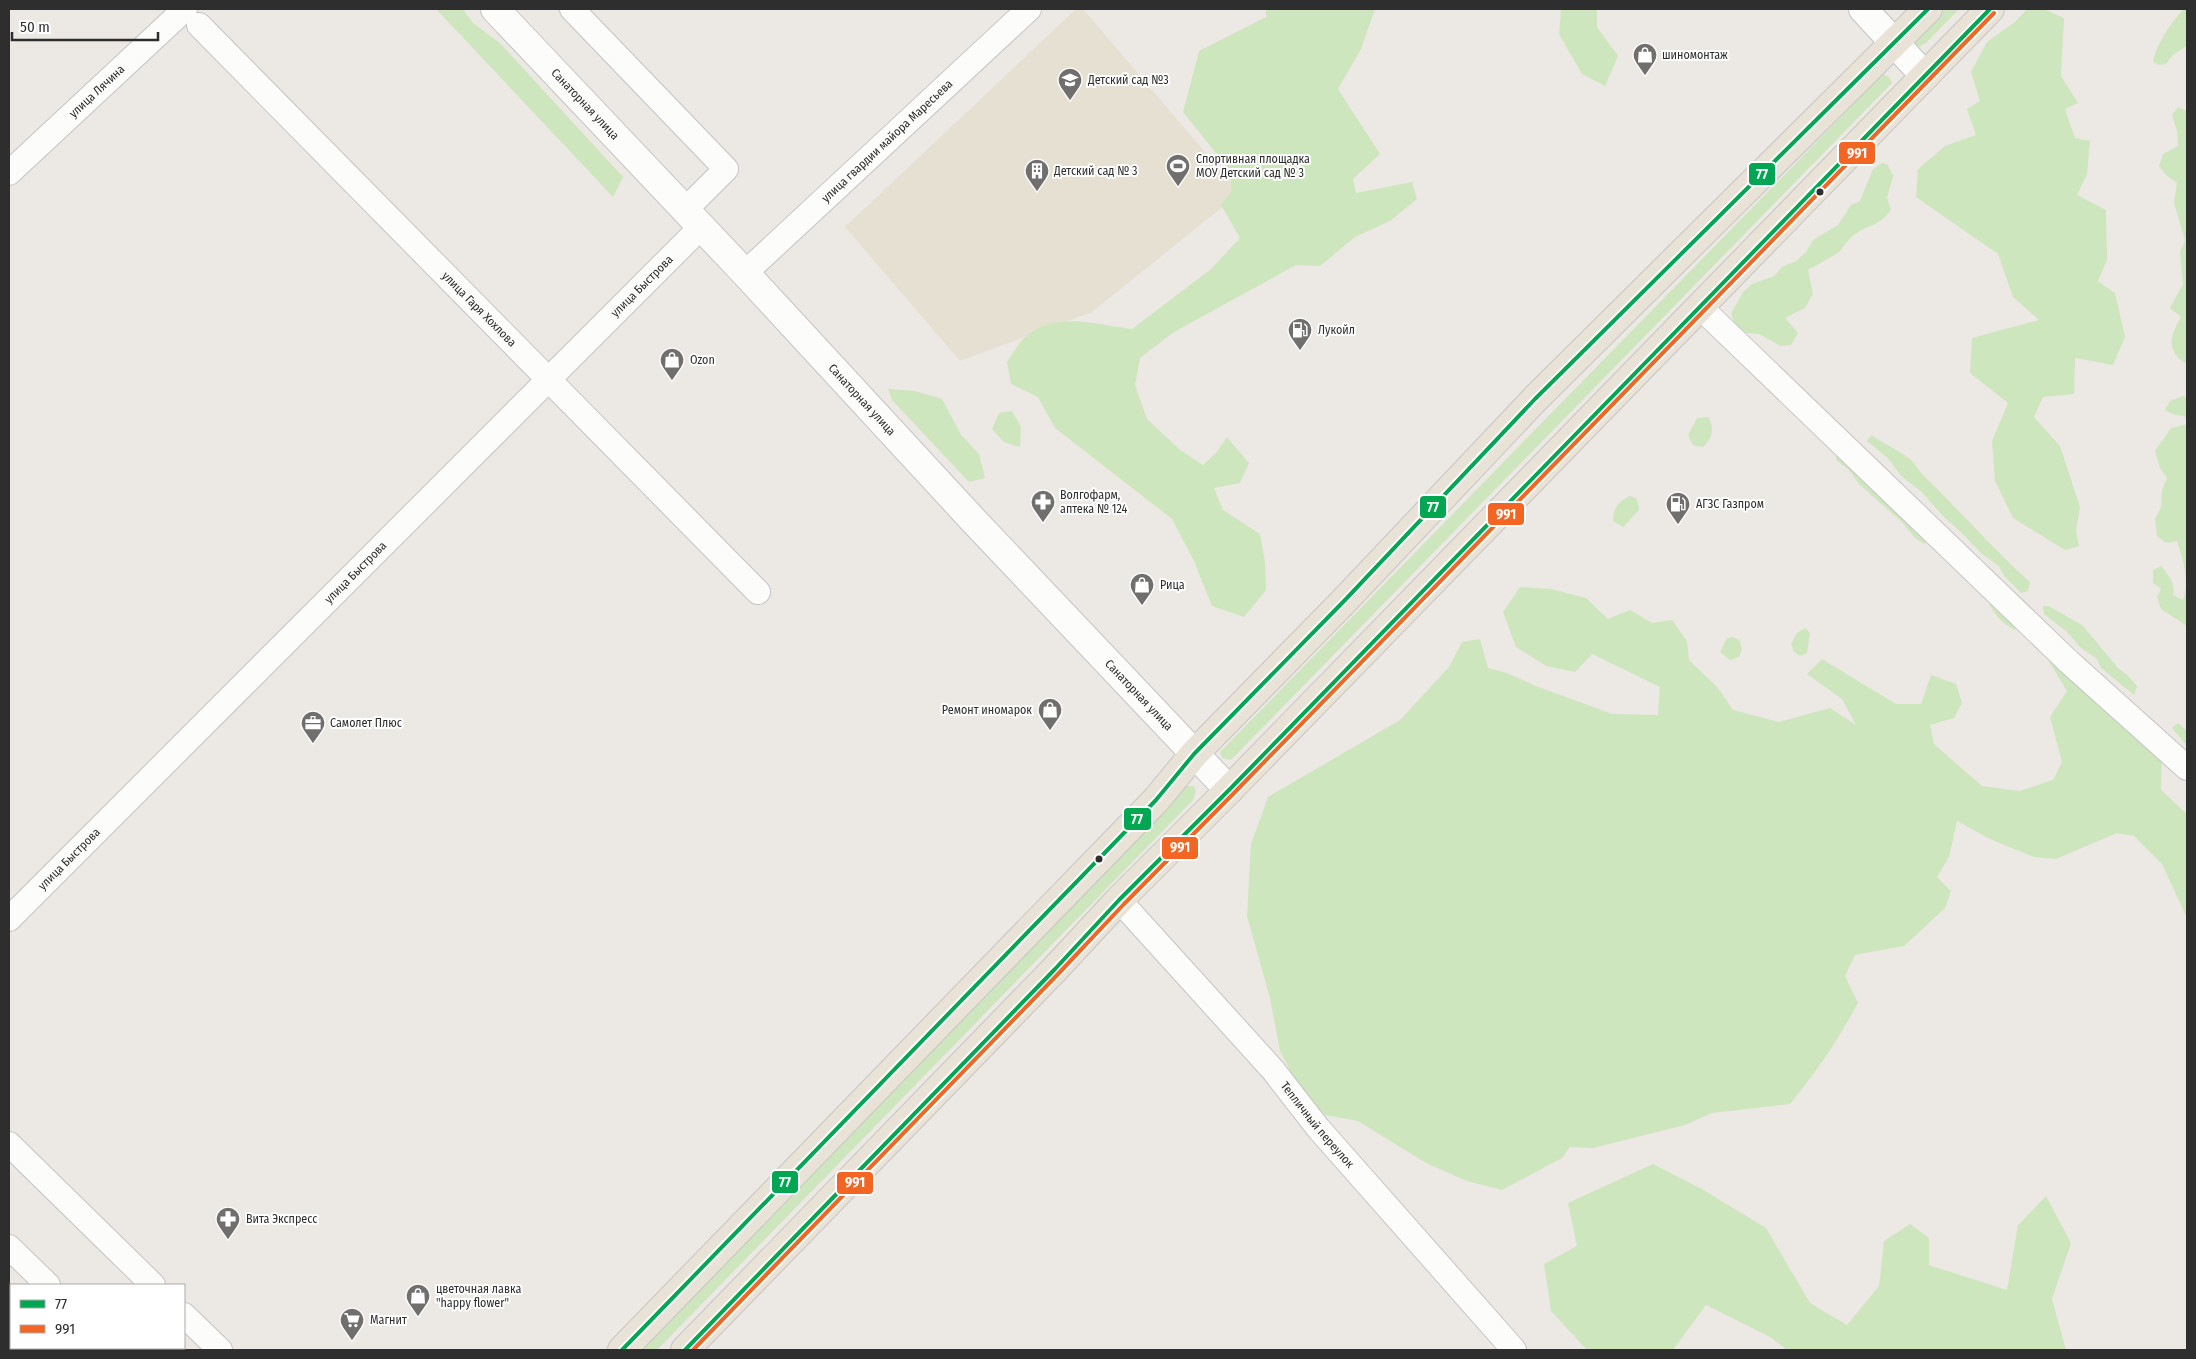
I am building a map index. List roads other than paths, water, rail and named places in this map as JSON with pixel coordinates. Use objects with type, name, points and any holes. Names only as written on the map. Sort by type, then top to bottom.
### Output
[{"type":"highway","points":[[622,1350],[1156,800],[1194,754],[1345,600],[1535,399],[1892,42],[1928,9]]},
{"type":"highway","points":[[685,1350],[1048,976],[1118,900],[1229,790],[1990,9]]},
{"type":"street","name":"Санаторная улица","points":[[495,9],[745,273],[973,520],[1229,790]]},
{"type":"street","name":"улица Быстрова","points":[[9,919],[549,380],[693,218],[726,169],[572,9]]},
{"type":"street","name":"улица гвардии майора Маресьева","points":[[745,273],[1029,9]]},
{"type":"street","points":[[1864,9],[1892,42],[1925,76]]},
{"type":"street","name":"улица Лячина","points":[[9,173],[192,17]]},
{"type":"street","name":"улица Гаря Хохлова","points":[[192,17],[758,592]]},
{"type":"street","points":[[1700,307],[2069,662],[2187,768]]},
{"type":"street","name":"Тепличный переулок","points":[[1118,900],[1273,1070],[1318,1128],[1514,1350]]},
{"type":"street","points":[[9,1144],[152,1284]]},
{"type":"street","points":[[9,1247],[47,1284]]},
{"type":"street","points":[[185,1316],[220,1350]]},
{"type":"place","name":"шиномонтаж","points":[[1645,76]]},
{"type":"place","name":"Детский сад №3","points":[[1070,101]]},
{"type":"place","name":"Спортивная площадка МОУ Детский сад № 3","points":[[1178,187]]},
{"type":"place","name":"Детский сад № 3","points":[[1037,192]]},
{"type":"place","name":"Лукойл","points":[[1300,351]]},
{"type":"place","name":"Ozon","points":[[672,381]]},
{"type":"place","name":"Волгофарм, аптека № 124","points":[[1043,523]]},
{"type":"place","name":"АГЗС Газпром","points":[[1678,525]]},
{"type":"place","name":"Рица","points":[[1142,606]]},
{"type":"place","name":"Ремонт иномарок","points":[[1050,731]]},
{"type":"place","name":"Самолет Плюс","points":[[313,744]]},
{"type":"place","name":"Вита Экспресс","points":[[228,1240]]},
{"type":"place","name":"цветочная лавка \"happy flower\"","points":[[418,1317]]},
{"type":"place","name":"Магнит","points":[[352,1341]]}]
